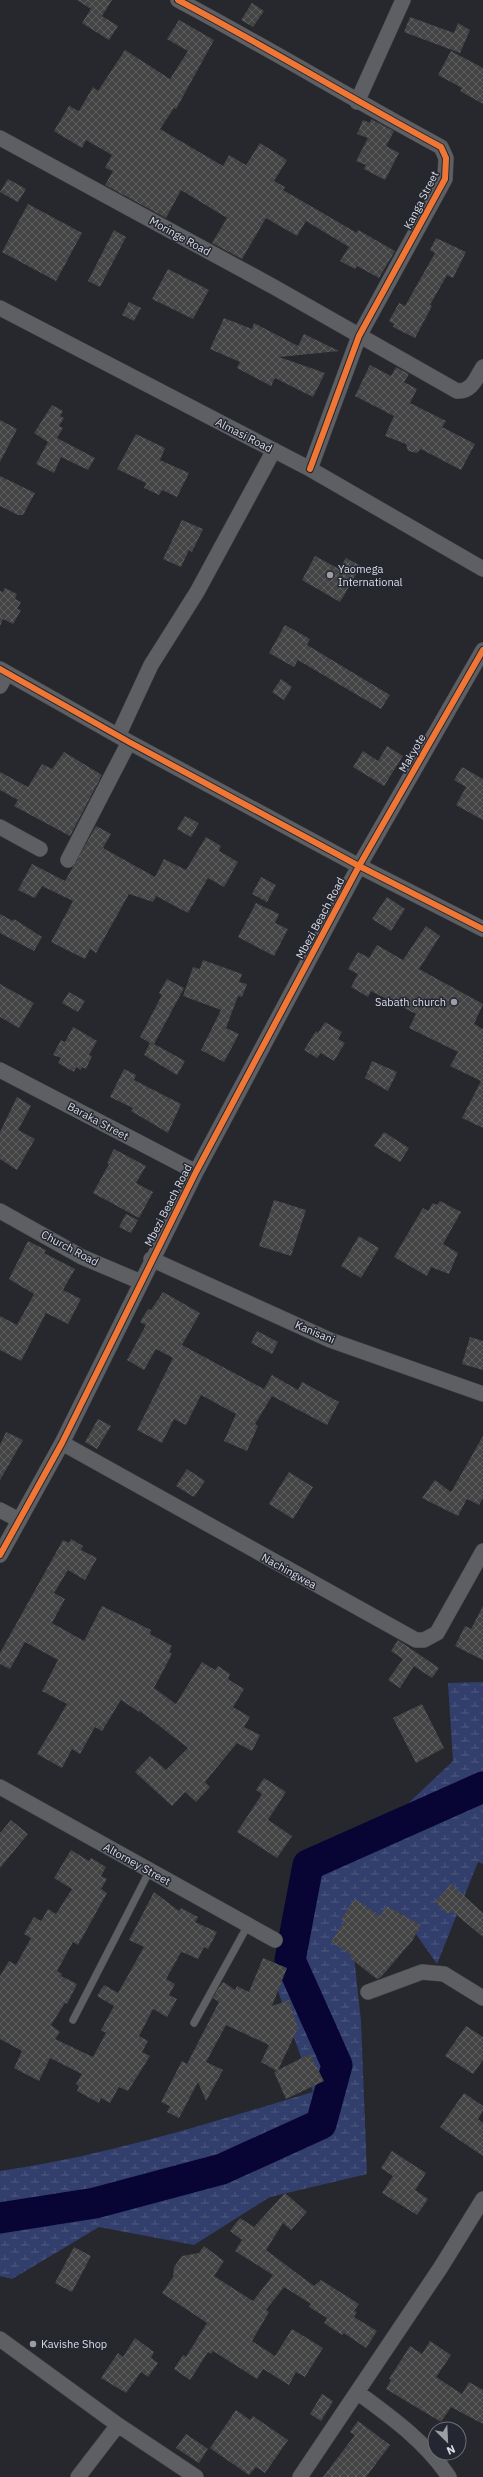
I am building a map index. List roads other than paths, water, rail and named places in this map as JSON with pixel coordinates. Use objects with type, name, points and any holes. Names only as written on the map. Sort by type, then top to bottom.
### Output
[{"type":"street","name":"Kanga Street","points":[[178,0],[259,43],[356,102],[440,147],[446,158],[447,169],[445,179],[358,336],[310,469]]},
{"type":"street","points":[[356,102],[403,0]]},
{"type":"street","name":"Moringe Road","points":[[0,138],[274,287],[457,391],[465,392],[471,387],[483,367]]},
{"type":"street","name":"Almasi Road","points":[[0,310],[310,469],[483,569]]},
{"type":"street","points":[[68,860],[124,739],[151,665],[197,592],[274,450]]},
{"type":"street","name":"Makyote","points":[[359,866],[483,650]]},
{"type":"street","points":[[0,686],[4,671],[124,739],[359,866],[483,929]]},
{"type":"street","points":[[0,827],[40,849]]},
{"type":"street","name":"Mbezi Beach Road","points":[[0,1555],[62,1443],[151,1259],[359,866]]},
{"type":"street","name":"Baraka Street","points":[[0,1070],[196,1172]]},
{"type":"street","name":"Church Road","points":[[0,1211],[82,1256],[141,1282]]},
{"type":"street","name":"Kanisani","points":[[151,1259],[330,1340],[483,1394]]},
{"type":"street","name":"Nachingwea","points":[[62,1443],[416,1640],[431,1637],[437,1633],[483,1551]]},
{"type":"street","points":[[0,1510],[19,1520]]},
{"type":"street","name":"Altorney Street","points":[[0,1787],[275,1940]]},
{"type":"street","points":[[368,1992],[422,1972],[444,1974],[483,1998]]},
{"type":"street","points":[[300,2477],[441,2267],[483,2199]]},
{"type":"street","points":[[0,2339],[118,2425],[196,2477]]},
{"type":"street","points":[[357,2392],[400,2424],[436,2459],[449,2477]]},
{"type":"street","points":[[78,2477],[118,2425]]},
{"type":"lane","points":[[73,2020],[150,1870]]},
{"type":"lane","points":[[194,2023],[248,1926]]},
{"type":"waterway","points":[[0,2218],[95,2203],[222,2169],[321,2124],[337,2065],[290,1960],[308,1865],[483,1787]]},
{"type":"place","name":"Yaomega International","points":[[330,575]]},
{"type":"place","name":"Sabath church","points":[[454,1002]]},
{"type":"place","name":"Kavishe Shop","points":[[33,2344]]}]
